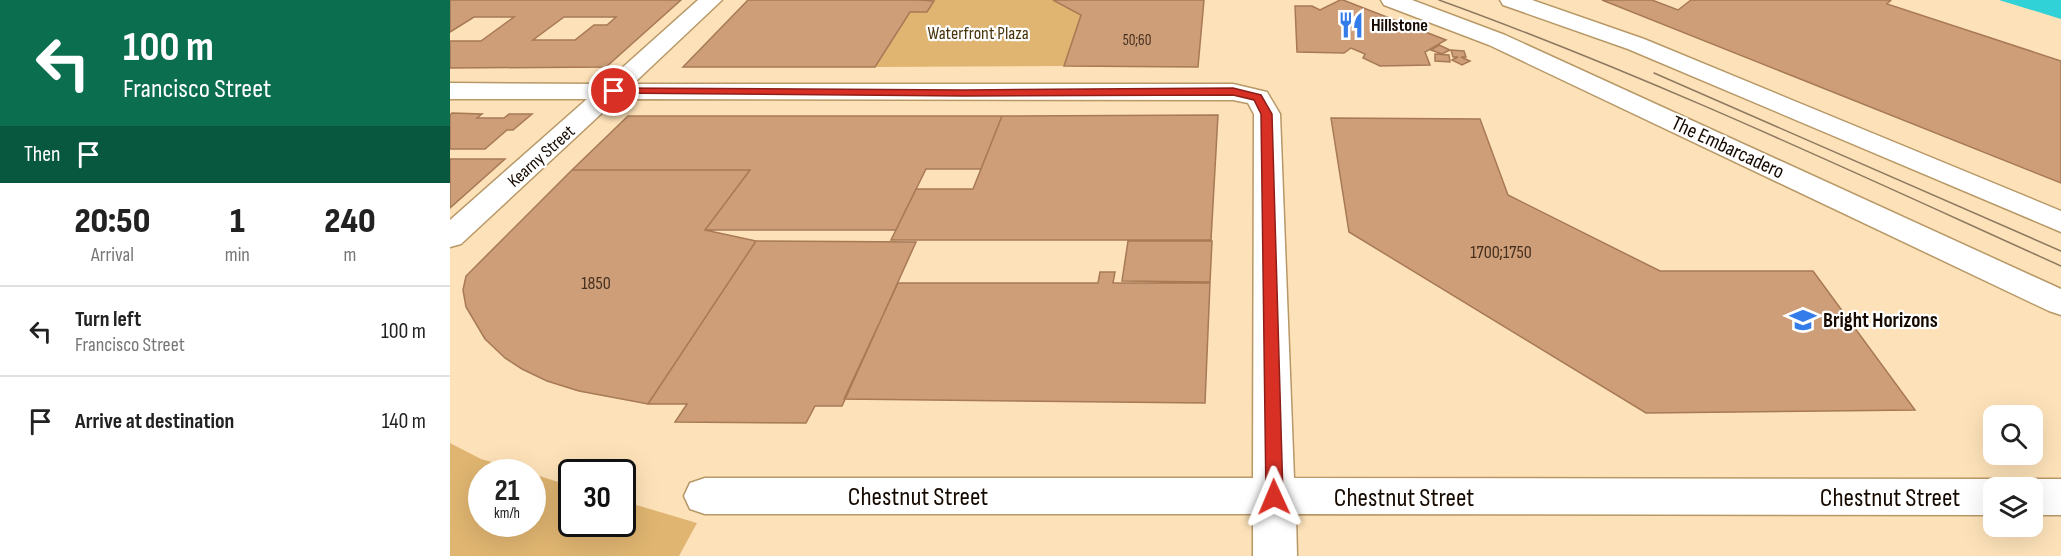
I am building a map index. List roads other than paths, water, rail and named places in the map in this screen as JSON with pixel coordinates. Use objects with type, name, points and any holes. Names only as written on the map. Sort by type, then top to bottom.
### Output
[{"type":"street","name":"Kearny Street","points":[[450,237],[614,91],[711,0]]},
{"type":"street","name":"The Embarcadero","points":[[1392,0],[1497,40],[2061,303]]},
{"type":"street","points":[[1511,0],[1636,44],[2061,222]]},
{"type":"street","points":[[450,91],[1233,92],[1258,98],[1267,114],[1275,556]]},
{"type":"street","name":"Chestnut Street","points":[[723,496],[1983,497]]},
{"type":"street","points":[[2043,497],[2061,497]]},
{"type":"water","points":[[1999,0],[2061,0],[2061,19]]},
{"type":"tram line","points":[[1439,0],[1675,93],[2061,266]]},
{"type":"tram line","points":[[1654,73],[2061,251]]},
{"type":"place","name":"Hillstone","points":[[1351,25]]},
{"type":"place","name":"Bright Horizons","points":[[1803,320]]},
{"type":"park label","name":"Waterfront Plaza","points":[[978,33]]}]
